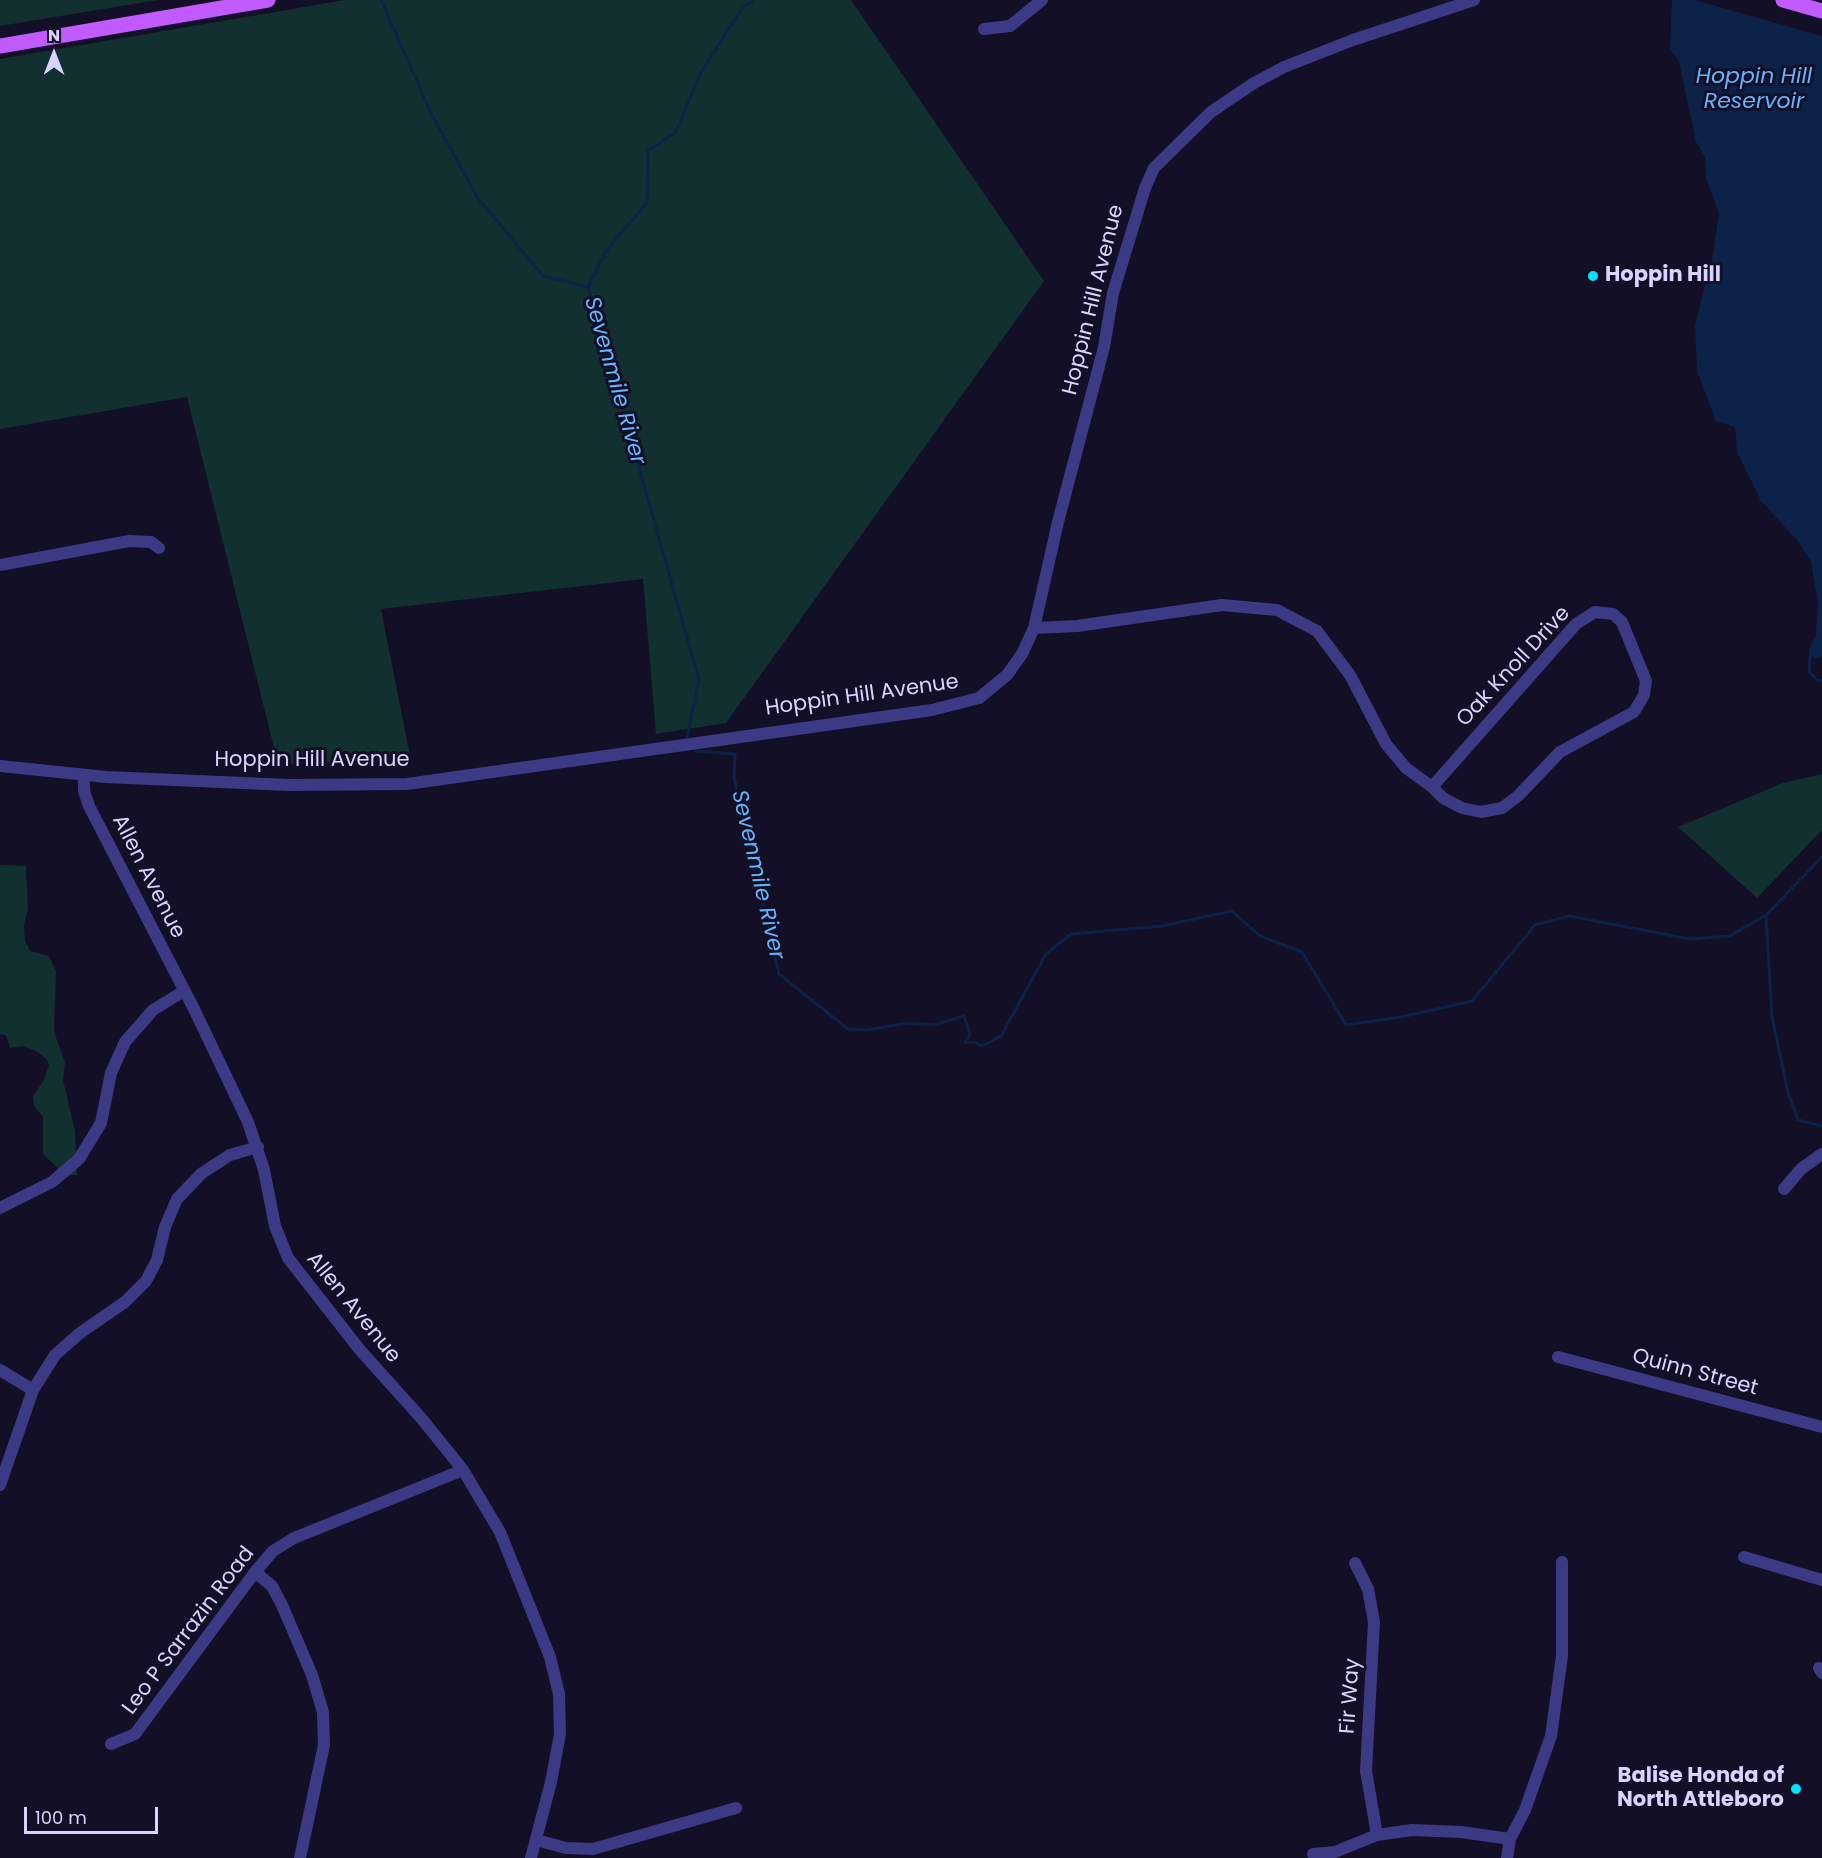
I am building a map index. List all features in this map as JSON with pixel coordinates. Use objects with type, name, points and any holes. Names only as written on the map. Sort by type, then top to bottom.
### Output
[{"type":"main road","points":[[0,46],[268,0]]},
{"type":"main road","points":[[1783,0],[1822,10]]},
{"type":"street","points":[[984,29],[1010,26],[1042,0]]},
{"type":"street","name":"Hoppin Hill Avenue","points":[[0,766],[84,775],[299,785],[407,784],[944,708],[979,698],[999,683],[1022,654],[1034,628],[1058,522],[1104,347],[1113,293],[1142,196],[1154,168],[1211,112],[1264,77],[1317,53],[1474,0]]},
{"type":"street","points":[[0,565],[129,541],[152,543],[159,548]]},
{"type":"street","name":"Oak Knoll Drive","points":[[1034,628],[1077,626],[1222,605],[1277,610],[1317,630],[1350,675],[1386,744],[1406,768],[1443,798],[1462,808],[1481,812],[1502,808],[1518,796],[1560,752],[1634,712],[1644,695],[1646,681],[1622,622],[1612,614],[1595,612],[1576,624],[1432,787]]},
{"type":"street","name":"Allen Avenue","points":[[84,775],[84,791],[89,806],[184,991],[258,1146],[275,1226],[288,1258],[360,1350],[422,1419],[463,1470],[497,1524],[556,1678],[560,1734],[551,1782],[531,1858]]},
{"type":"street","points":[[0,1208],[52,1182],[79,1159],[101,1123],[111,1073],[125,1042],[153,1010],[184,991]]},
{"type":"street","points":[[0,1485],[33,1390],[55,1355],[80,1333],[125,1302],[146,1281],[157,1260],[165,1227],[177,1199],[202,1173],[230,1155],[258,1146]]},
{"type":"street","points":[[1784,1189],[1801,1169],[1822,1155]]},
{"type":"street","name":"Quinn Street","points":[[1558,1357],[1822,1427]]},
{"type":"street","points":[[0,1370],[33,1390]]},
{"type":"street","name":"Leo P Sarrazin Road","points":[[111,1744],[128,1740],[135,1734],[273,1551],[294,1538],[463,1470]]},
{"type":"street","points":[[1744,1557],[1822,1580]]},
{"type":"street","points":[[1507,1858],[1510,1839],[1526,1810],[1551,1736],[1562,1656],[1562,1562]]},
{"type":"street","name":"Fir Way","points":[[1354,1563],[1368,1589],[1374,1622],[1366,1771],[1377,1835]]},
{"type":"street","points":[[255,1572],[272,1586],[282,1605],[312,1675],[323,1712],[324,1745],[300,1858]]},
{"type":"street","points":[[536,1840],[566,1848],[593,1849],[736,1808]]},
{"type":"street","points":[[1313,1854],[1335,1852],[1377,1835],[1412,1830],[1461,1832],[1510,1839]]},
{"type":"green space","points":[[0,0],[158,0],[0,26]]},
{"type":"green space","points":[[345,0],[851,0],[1044,281],[726,723],[656,734],[643,579],[381,609],[411,761],[278,764],[187,397],[0,429],[0,59]]},
{"type":"green space","points":[[1822,774],[1822,830],[1757,898],[1678,827],[1783,783]]},
{"type":"green space","points":[[0,865],[26,866],[28,909],[24,925],[25,941],[30,951],[49,956],[56,971],[54,1032],[65,1062],[63,1080],[75,1131],[77,1175],[71,1175],[59,1169],[43,1154],[43,1117],[34,1106],[33,1096],[44,1080],[49,1065],[47,1060],[38,1052],[22,1046],[10,1048],[6,1035],[0,1034]]},
{"type":"water","name":"Hoppin Hill Reservoir","points":[[1672,0],[1695,0],[1822,36],[1822,656],[1816,659],[1811,654],[1810,646],[1816,636],[1818,605],[1811,561],[1796,539],[1761,501],[1737,452],[1735,427],[1716,421],[1697,371],[1695,325],[1712,260],[1719,213],[1706,178],[1705,157],[1696,142],[1679,61],[1670,49]]},
{"type":"waterway","points":[[381,0],[431,113],[477,197],[543,276],[588,287]]},
{"type":"waterway","name":"Sevenmile River","points":[[687,737],[699,680],[588,287],[608,248],[647,203],[648,151],[676,132],[700,74],[740,11],[753,0]]},
{"type":"waterway","points":[[1811,649],[1809,671],[1817,680],[1822,681]]},
{"type":"waterway","name":"Sevenmile River","points":[[696,751],[735,754],[734,777],[779,974],[848,1029],[868,1030],[906,1023],[934,1025],[964,1016],[970,1034],[965,1042],[982,1046],[1001,1036],[1046,954],[1071,934],[1162,926],[1232,911],[1260,936],[1302,952],[1346,1025],[1401,1017],[1472,1001],[1535,925],[1569,916],[1690,939],[1730,936],[1766,915],[1822,857]]},
{"type":"waterway","name":"Sevenmile River","points":[[1766,915],[1772,1017],[1788,1092],[1798,1120],[1822,1126]]},
{"type":"place","name":"Hoppin Hill","points":[[1593,276]]},
{"type":"place","name":"Balise Honda of North Attleboro","points":[[1796,1789]]}]
